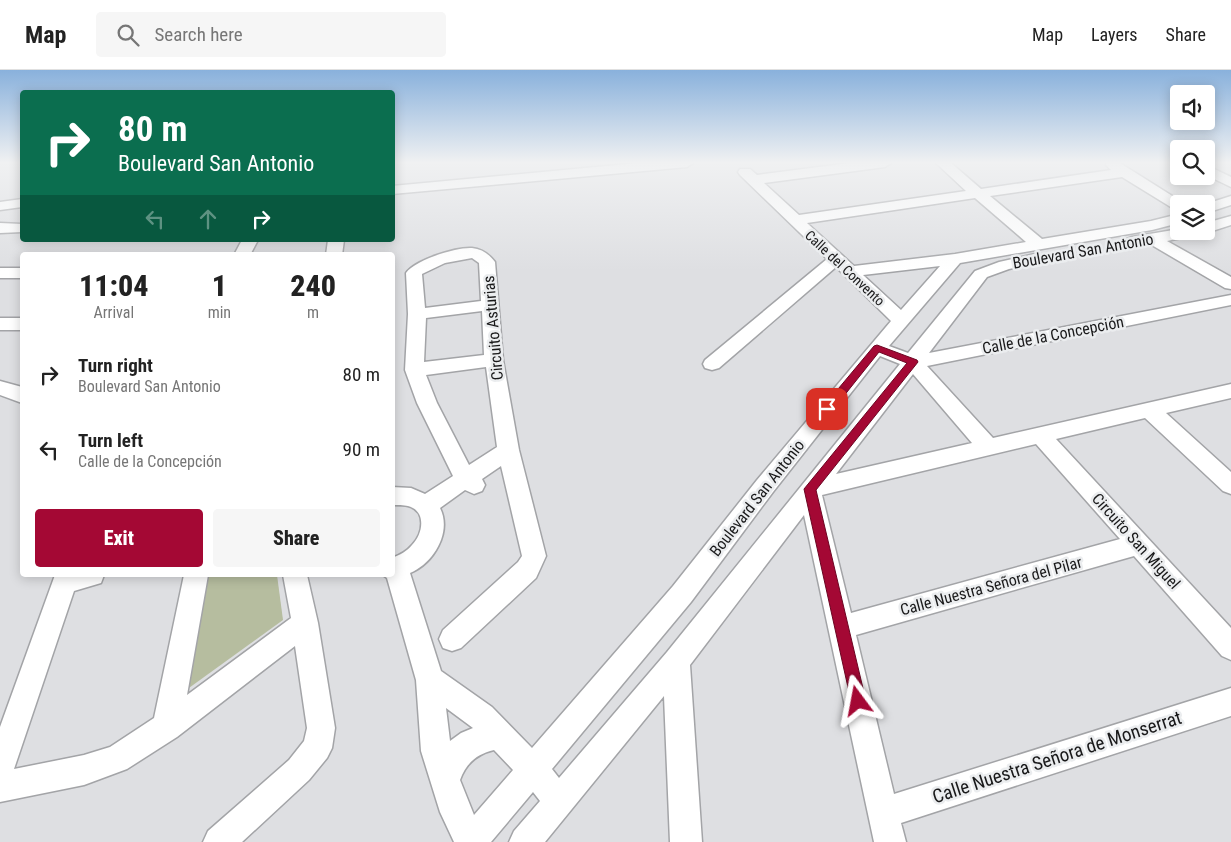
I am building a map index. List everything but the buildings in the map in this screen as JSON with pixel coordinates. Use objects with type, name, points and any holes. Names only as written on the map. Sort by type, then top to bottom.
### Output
[{"type":"street","name":"Calle del Convento","points":[[773,199],[902,322]]},
{"type":"street","points":[[795,220],[949,199]]},
{"type":"street","points":[[984,199],[1038,244]]},
{"type":"street","points":[[0,206],[20,203]]},
{"type":"street","points":[[1215,210],[1229,212]]},
{"type":"street","points":[[1215,222],[1229,212]]},
{"type":"street","name":"Boulevard San Antonio","points":[[525,842],[676,661],[981,274],[1005,265],[1170,220]]},
{"type":"street","points":[[0,228],[20,228]]},
{"type":"street","name":"Boulevard San Antonio","points":[[471,842],[682,594],[765,486],[877,348],[902,322],[955,259],[1038,244],[1153,239],[1170,236]]},
{"type":"street","points":[[1153,239],[1231,284]]},
{"type":"street","name":"Circuito Asturias","points":[[452,639],[527,570],[534,556],[509,456],[494,360],[487,262],[481,256],[471,253],[425,265],[416,269],[414,273],[417,314],[414,370],[426,403],[470,482]]},
{"type":"street","points":[[712,364],[836,259]]},
{"type":"street","points":[[849,272],[955,259]]},
{"type":"street","points":[[0,273],[20,273]]},
{"type":"street","name":"Calle de la Concepción","points":[[913,362],[1231,300]]},
{"type":"street","points":[[417,314],[489,305]]},
{"type":"street","points":[[0,324],[20,324]]},
{"type":"street","points":[[877,348],[913,362],[989,448]]},
{"type":"street","points":[[414,370],[494,360]]},
{"type":"street","points":[[0,388],[20,395]]},
{"type":"street","points":[[890,842],[810,489],[1231,391]]},
{"type":"street","points":[[1150,411],[1231,485]]},
{"type":"street","name":"Circuito San Miguel","points":[[1041,436],[1231,647]]},
{"type":"street","points":[[429,509],[509,456]]},
{"type":"street","points":[[395,496],[418,499],[429,509],[434,530],[428,544],[418,556],[395,568]]},
{"type":"street","name":"Calle Nuestra Señora del Pilar","points":[[842,627],[1140,544]]},
{"type":"street","points":[[395,571],[430,680],[436,751],[455,812],[471,842]]},
{"type":"street","points":[[0,768],[65,579],[78,577]]},
{"type":"street","points":[[167,727],[196,577]]},
{"type":"street","points":[[219,842],[299,770],[317,748],[321,728],[305,623],[295,577]]},
{"type":"street","points":[[0,787],[84,770],[117,759],[167,727],[305,623]]},
{"type":"street","points":[[676,661],[686,842]]},
{"type":"street","points":[[430,680],[482,717],[532,768],[560,802]]},
{"type":"street","name":"Calle Nuestra Señora de Monserrat","points":[[884,813],[1231,702]]},
{"type":"street","points":[[445,780],[451,764],[462,748],[482,738],[499,734]]},
{"type":"green space","points":[[198,577],[277,577],[283,620],[182,693]]},
{"type":"route","points":[[827,409],[877,348],[913,362],[810,489],[858,701]]}]
